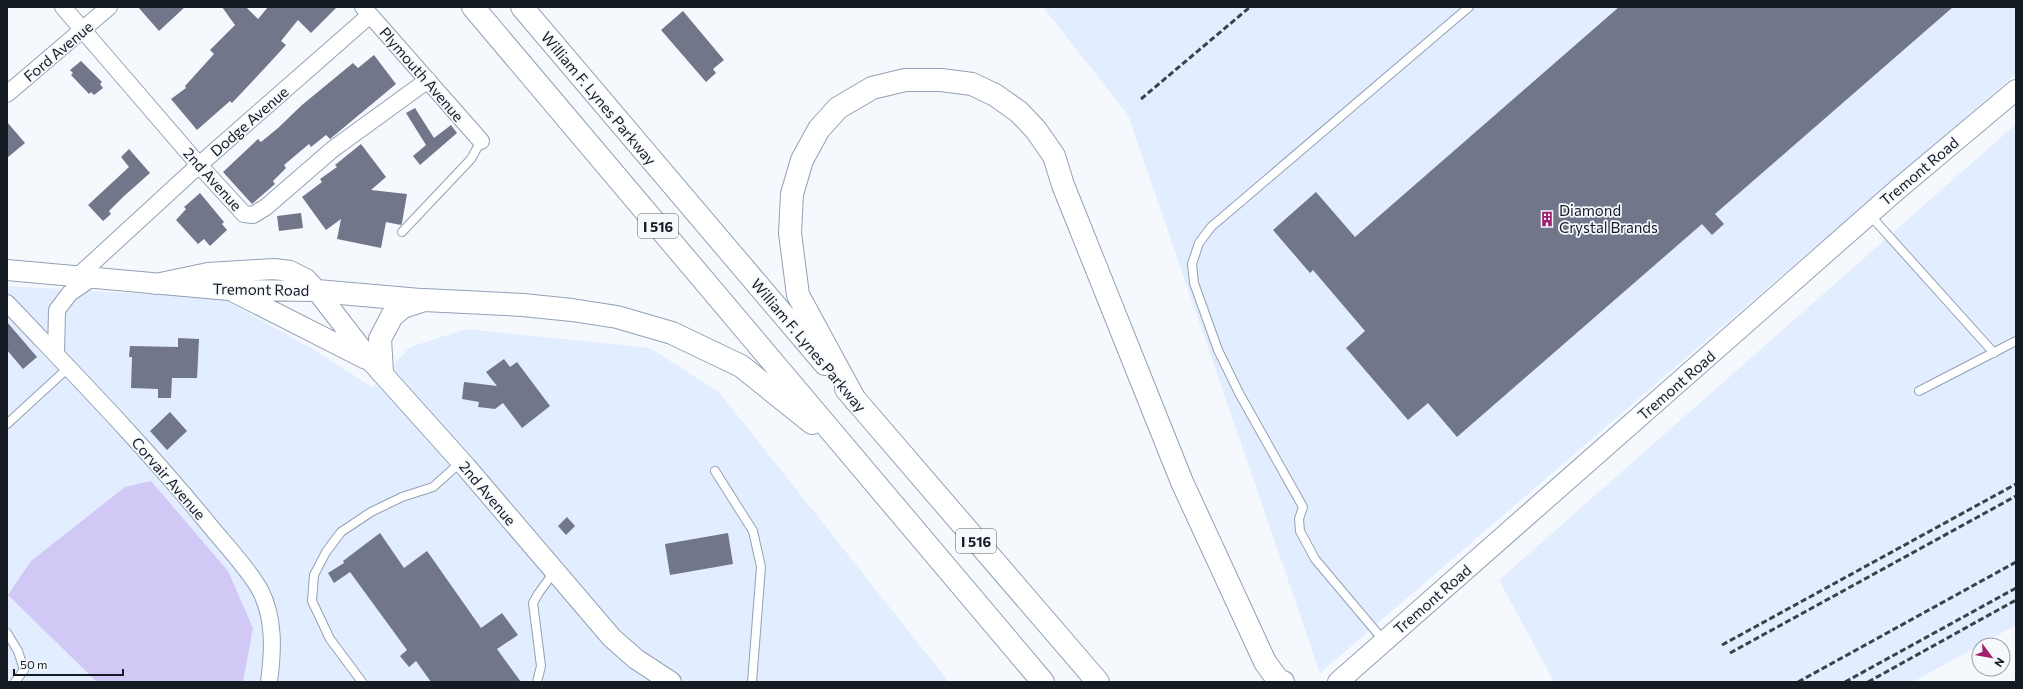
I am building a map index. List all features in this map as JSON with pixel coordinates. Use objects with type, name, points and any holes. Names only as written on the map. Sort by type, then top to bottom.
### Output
[{"type":"highway","name":"I 516","points":[[473,7],[1043,682]]},
{"type":"highway","name":"William F. Lynes Parkway","points":[[522,7],[855,400],[1098,682]]},
{"type":"highway","points":[[855,400],[798,295],[790,233],[792,194],[802,160],[819,130],[838,108],[872,88],[905,80],[941,80],[972,84],[996,95],[1019,112],[1036,130],[1054,156],[1063,185],[1182,482],[1265,672],[1283,682]]},
{"type":"highway","points":[[317,291],[424,300],[523,305],[572,310],[617,317],[672,333],[741,366],[813,424],[842,444]]},
{"type":"highway","points":[[376,367],[380,339],[392,316],[403,307],[424,300]]},
{"type":"street","name":"2nd Avenue","points":[[63,7],[199,165],[244,214],[253,215],[266,206],[333,149],[428,80]]},
{"type":"street","name":"Ford Avenue","points":[[7,94],[109,7]]},
{"type":"street","name":"Plymouth Avenue","points":[[367,11],[481,141]]},
{"type":"street","name":"Dodge Avenue","points":[[56,354],[57,310],[70,293],[199,165],[367,11]]},
{"type":"street","name":"Tremont Road","points":[[1338,682],[1870,214],[2016,90]]},
{"type":"street","name":"Tremont Road","points":[[156,284],[208,273],[274,269],[290,271],[306,280],[317,291]]},
{"type":"street","name":"Tremont Road","points":[[7,270],[229,290],[317,291]]},
{"type":"street","points":[[229,290],[376,367]]},
{"type":"street","name":"2nd Avenue","points":[[317,291],[376,367],[461,462],[612,638],[636,659],[671,682]]},
{"type":"street","name":"Corvair Avenue","points":[[7,303],[125,427],[189,500],[260,590],[271,623],[272,655],[269,682]]},
{"type":"lane","points":[[1384,641],[1315,559],[1305,542],[1300,531],[1299,519],[1303,507],[1239,393],[1218,350],[1194,283],[1192,264],[1198,243],[1212,227],[1469,7]]},
{"type":"lane","points":[[402,232],[471,159],[481,141]]},
{"type":"lane","points":[[1870,214],[1994,352]]},
{"type":"lane","points":[[1919,391],[2016,341]]},
{"type":"lane","points":[[7,424],[68,368]]},
{"type":"lane","points":[[362,682],[330,639],[312,601],[314,575],[326,552],[341,532],[371,512],[402,497],[433,487],[461,462]]},
{"type":"lane","points":[[715,471],[753,531],[761,566],[752,682]]},
{"type":"lane","points":[[537,682],[541,666],[533,604],[538,594],[554,572]]},
{"type":"lane","points":[[7,633],[18,651],[24,670],[15,682]]},
{"type":"shaded area","points":[[1043,7],[2016,7],[2016,74],[1320,673],[1128,115]]},
{"type":"shaded area","points":[[2016,124],[2016,625],[1994,637],[1971,637],[1971,650],[1913,682],[1554,682],[1499,580]]},
{"type":"shaded area","points":[[7,286],[221,298],[311,348],[372,387],[410,347],[466,329],[650,348],[719,392],[949,682],[7,682]]},
{"type":"shaded area","points":[[151,481],[228,571],[253,628],[243,682],[97,682],[8,595],[31,561],[125,487]]},
{"type":"building","points":[[138,7],[185,7],[159,31]]},
{"type":"building","points":[[222,7],[246,7],[258,19],[268,7],[337,7],[311,33],[298,20],[281,41],[286,45],[232,103],[230,101],[197,130],[171,99],[186,88],[185,86],[214,54],[210,50],[235,25]]},
{"type":"building","name":"Diamond Crystal Brands","points":[[1619,7],[1953,7],[1715,214],[1724,224],[1712,235],[1702,224],[1457,437],[1428,403],[1408,420],[1346,348],[1365,331],[1313,270],[1310,273],[1273,230],[1316,192],[1355,237]]},
{"type":"building","points":[[683,11],[724,60],[713,69],[716,73],[706,82],[661,30]]},
{"type":"building","points":[[374,55],[396,84],[330,139],[326,135],[311,147],[309,144],[284,165],[286,168],[273,181],[275,184],[252,204],[223,172],[258,139],[261,142],[302,105],[353,63],[358,68]]},
{"type":"building","points":[[81,61],[102,82],[100,84],[103,88],[94,95],[91,92],[89,94],[71,75],[73,73],[70,70]]},
{"type":"building","points":[[415,108],[434,138],[451,125],[457,133],[420,165],[413,156],[426,145],[406,113]]},
{"type":"building","points":[[7,122],[25,143],[7,158]]},
{"type":"building","points":[[361,144],[386,177],[371,190],[407,194],[402,223],[401,225],[386,222],[381,248],[337,239],[341,219],[326,230],[302,197],[322,182],[320,179],[337,167],[335,165]]},
{"type":"building","points":[[129,149],[150,173],[109,211],[111,214],[103,221],[88,205],[129,167],[121,157]]},
{"type":"building","points":[[200,193],[224,222],[222,224],[227,230],[210,246],[204,239],[198,244],[176,220],[186,209],[184,207]]},
{"type":"building","points":[[301,213],[303,228],[279,231],[277,216]]},
{"type":"building","points":[[7,322],[37,357],[23,369],[7,350]]},
{"type":"building","points":[[178,338],[199,339],[197,378],[172,378],[171,398],[158,398],[158,389],[131,388],[132,357],[129,357],[130,346],[178,347]]},
{"type":"building","points":[[504,359],[510,367],[517,362],[550,406],[522,428],[503,403],[495,409],[478,407],[479,402],[462,399],[464,382],[497,386],[486,372]]},
{"type":"building","points":[[170,412],[187,431],[167,450],[150,431]]},
{"type":"building","points":[[567,517],[575,526],[566,535],[558,526]]},
{"type":"building","points":[[380,533],[404,568],[427,551],[481,628],[502,613],[518,635],[497,649],[521,682],[431,682],[416,661],[409,667],[400,656],[407,650],[350,572],[334,583],[328,573],[344,563],[343,561]]},
{"type":"building","points":[[728,533],[733,564],[670,575],[665,544]]},
{"type":"railway","points":[[1141,99],[1250,7]]},
{"type":"railway","points":[[1722,645],[2016,484]]},
{"type":"railway","points":[[1730,653],[2016,496]]},
{"type":"railway","points":[[1798,682],[2016,562]]},
{"type":"railway","points":[[1845,682],[2016,588]]},
{"type":"railway","points":[[1868,682],[2016,600]]},
{"type":"place","name":"Diamond Crystal Brands","points":[[1547,219]]}]
